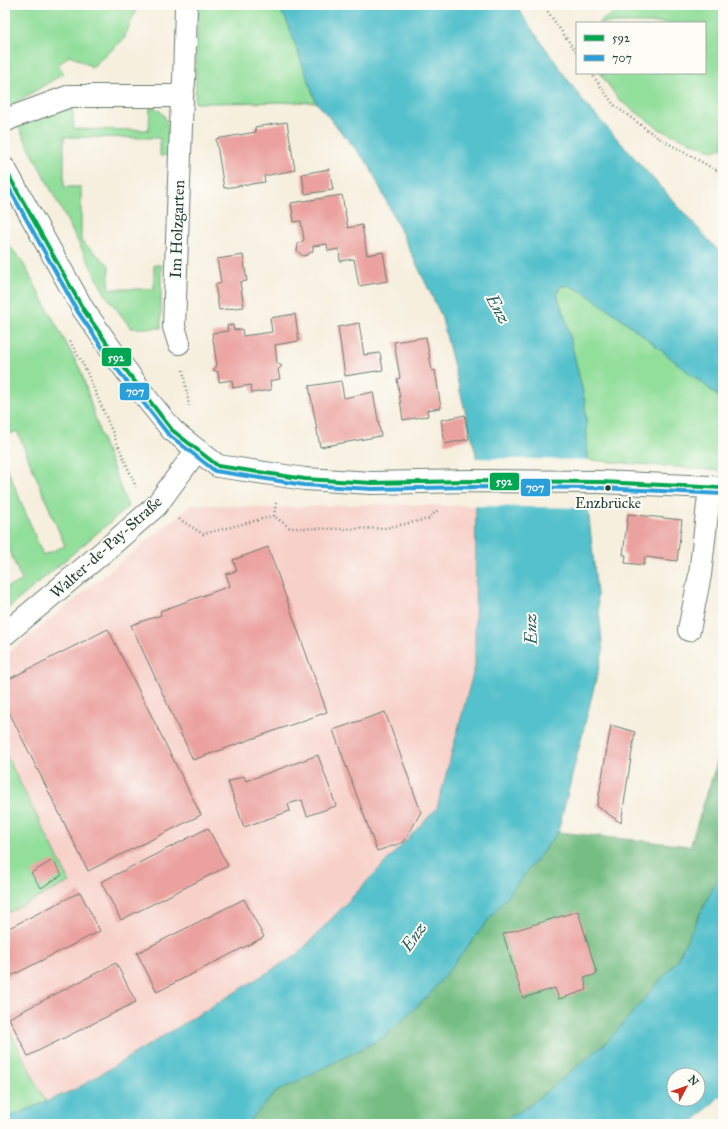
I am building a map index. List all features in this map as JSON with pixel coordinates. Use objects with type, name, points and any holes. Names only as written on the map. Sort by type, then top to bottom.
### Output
[{"type":"street","name":"Im Holzgarten","points":[[179,343],[174,327],[186,5]]},
{"type":"street","points":[[5,121],[70,96],[182,96]]},
{"type":"street","points":[[5,169],[83,309],[147,399],[172,430],[218,466],[305,479],[372,483],[463,481],[717,487],[689,630]]},
{"type":"street","name":"Walter-de-Pay-Straße","points":[[5,634],[102,553],[165,511],[197,450]]},
{"type":"path","points":[[543,5],[576,52]]},
{"type":"path","points":[[592,74],[614,105],[657,136],[716,170],[723,166]]},
{"type":"path","points":[[66,334],[85,368],[140,496],[203,534],[274,516],[290,528],[386,528],[428,519],[455,493],[463,481]]},
{"type":"path","points":[[179,343],[197,450]]},
{"type":"path","points":[[714,1124],[723,1115]]},
{"type":"shaded area","points":[[193,504],[274,508],[372,504],[476,506],[475,666],[437,808],[298,954],[78,1088],[46,1102],[5,1022],[5,914],[69,882],[5,753],[5,656]]},
{"type":"green space","points":[[5,5],[138,5],[124,39],[92,67],[70,55],[58,65],[64,73],[9,107],[5,99]]},
{"type":"green space","points":[[198,5],[276,5],[286,19],[316,102],[195,103]]},
{"type":"green space","points":[[627,5],[723,5],[723,147],[714,151],[661,130],[619,100],[601,74],[706,74],[706,22],[600,22]]},
{"type":"green space","points":[[150,107],[157,109],[166,119],[168,126],[168,155],[160,156],[160,138],[64,137],[64,187],[81,187],[81,241],[109,265],[109,289],[154,289],[154,265],[161,265],[161,328],[131,328],[105,294],[18,126],[65,108],[72,108],[74,129],[149,130]]},
{"type":"green space","points":[[5,241],[22,261],[81,371],[100,434],[128,507],[5,611],[5,588],[22,581],[5,540],[5,463],[43,555],[65,546],[17,431],[5,436]]},
{"type":"green space","points":[[568,285],[583,292],[621,318],[723,400],[723,471],[588,460],[585,402],[566,321],[557,294],[560,287]]},
{"type":"green space","points":[[723,744],[723,868],[676,962],[607,1042],[529,1106],[498,1124],[246,1124],[276,1092],[383,1038],[430,994],[558,832],[690,846]]},
{"type":"green space","points":[[5,753],[70,882],[5,914]]},
{"type":"green space","points":[[5,1022],[46,1102],[5,1119]]},
{"type":"water","name":"Enz","points":[[276,5],[515,5],[583,101],[723,256],[723,400],[621,318],[583,292],[568,285],[560,287],[557,294],[566,320],[585,402],[588,460],[588,508],[603,651],[558,832],[430,994],[383,1038],[276,1092],[246,1124],[5,1124],[5,1119],[78,1088],[298,954],[437,808],[475,666],[476,454],[441,315],[369,165],[316,102],[286,19]]},
{"type":"water","points":[[723,868],[723,1093],[691,1124],[498,1124],[529,1106],[607,1042],[676,962]]},
{"type":"pier","points":[[474,458],[590,460],[591,508],[474,506]]},
{"type":"building","points":[[287,122],[295,170],[264,176],[265,182],[224,188],[216,139],[256,132],[255,127]]},
{"type":"building","points":[[329,169],[333,190],[305,194],[302,174]]},
{"type":"building","points":[[342,195],[348,228],[362,225],[367,255],[383,252],[388,281],[359,286],[354,259],[340,261],[339,249],[328,251],[327,244],[313,246],[313,251],[303,256],[297,251],[298,244],[304,240],[301,221],[294,222],[291,203]]},
{"type":"building","points":[[243,255],[247,281],[240,282],[244,307],[219,310],[215,285],[221,283],[217,259]]},
{"type":"building","points":[[295,314],[299,341],[275,345],[277,363],[282,366],[278,370],[280,379],[270,381],[271,390],[252,393],[251,385],[233,388],[232,380],[219,382],[218,372],[213,370],[217,366],[212,333],[228,331],[227,326],[233,325],[234,330],[242,329],[243,336],[272,332],[270,318]]},
{"type":"building","points":[[359,323],[364,355],[380,353],[383,370],[345,376],[338,327]]},
{"type":"building","points":[[426,337],[432,371],[435,370],[441,408],[427,410],[428,416],[403,420],[397,379],[400,378],[394,342]]},
{"type":"building","points":[[341,381],[344,398],[373,392],[381,436],[320,447],[309,386]]},
{"type":"building","points":[[465,415],[469,439],[445,444],[441,420]]},
{"type":"building","points":[[628,514],[682,520],[677,561],[645,557],[644,565],[625,563],[626,555],[623,555]]},
{"type":"building","points":[[268,547],[327,712],[193,760],[131,625],[161,615],[160,611],[230,586],[226,574],[237,571],[233,560]]},
{"type":"building","points":[[108,629],[201,815],[88,871],[5,704],[5,681]]},
{"type":"building","points":[[385,712],[421,812],[404,842],[377,851],[333,730]]},
{"type":"building","points":[[611,725],[635,732],[621,823],[597,806]]},
{"type":"building","points":[[318,755],[336,806],[307,816],[302,800],[288,804],[290,811],[244,827],[228,782],[244,776],[246,781]]},
{"type":"building","points":[[208,828],[228,866],[121,920],[101,882]]},
{"type":"building","points":[[53,860],[62,875],[41,888],[31,873]]},
{"type":"building","points":[[80,892],[100,931],[5,979],[5,930]]},
{"type":"building","points":[[244,899],[264,937],[157,992],[137,953]]},
{"type":"building","points":[[578,911],[597,974],[584,978],[587,990],[559,999],[555,988],[523,998],[503,934]]},
{"type":"building","points":[[116,963],[136,1002],[28,1056],[9,1018]]},
{"type":"transit line","name":"592","points":[[5,169],[83,309],[122,365],[172,430],[218,466],[305,479],[372,483],[468,481],[601,482],[723,488]]},
{"type":"transit line","name":"707","points":[[5,181],[78,312],[117,369],[168,434],[215,471],[304,485],[372,489],[468,487],[601,488],[723,494]]},
{"type":"place","name":"Enzbrücke","points":[[608,488]]}]
